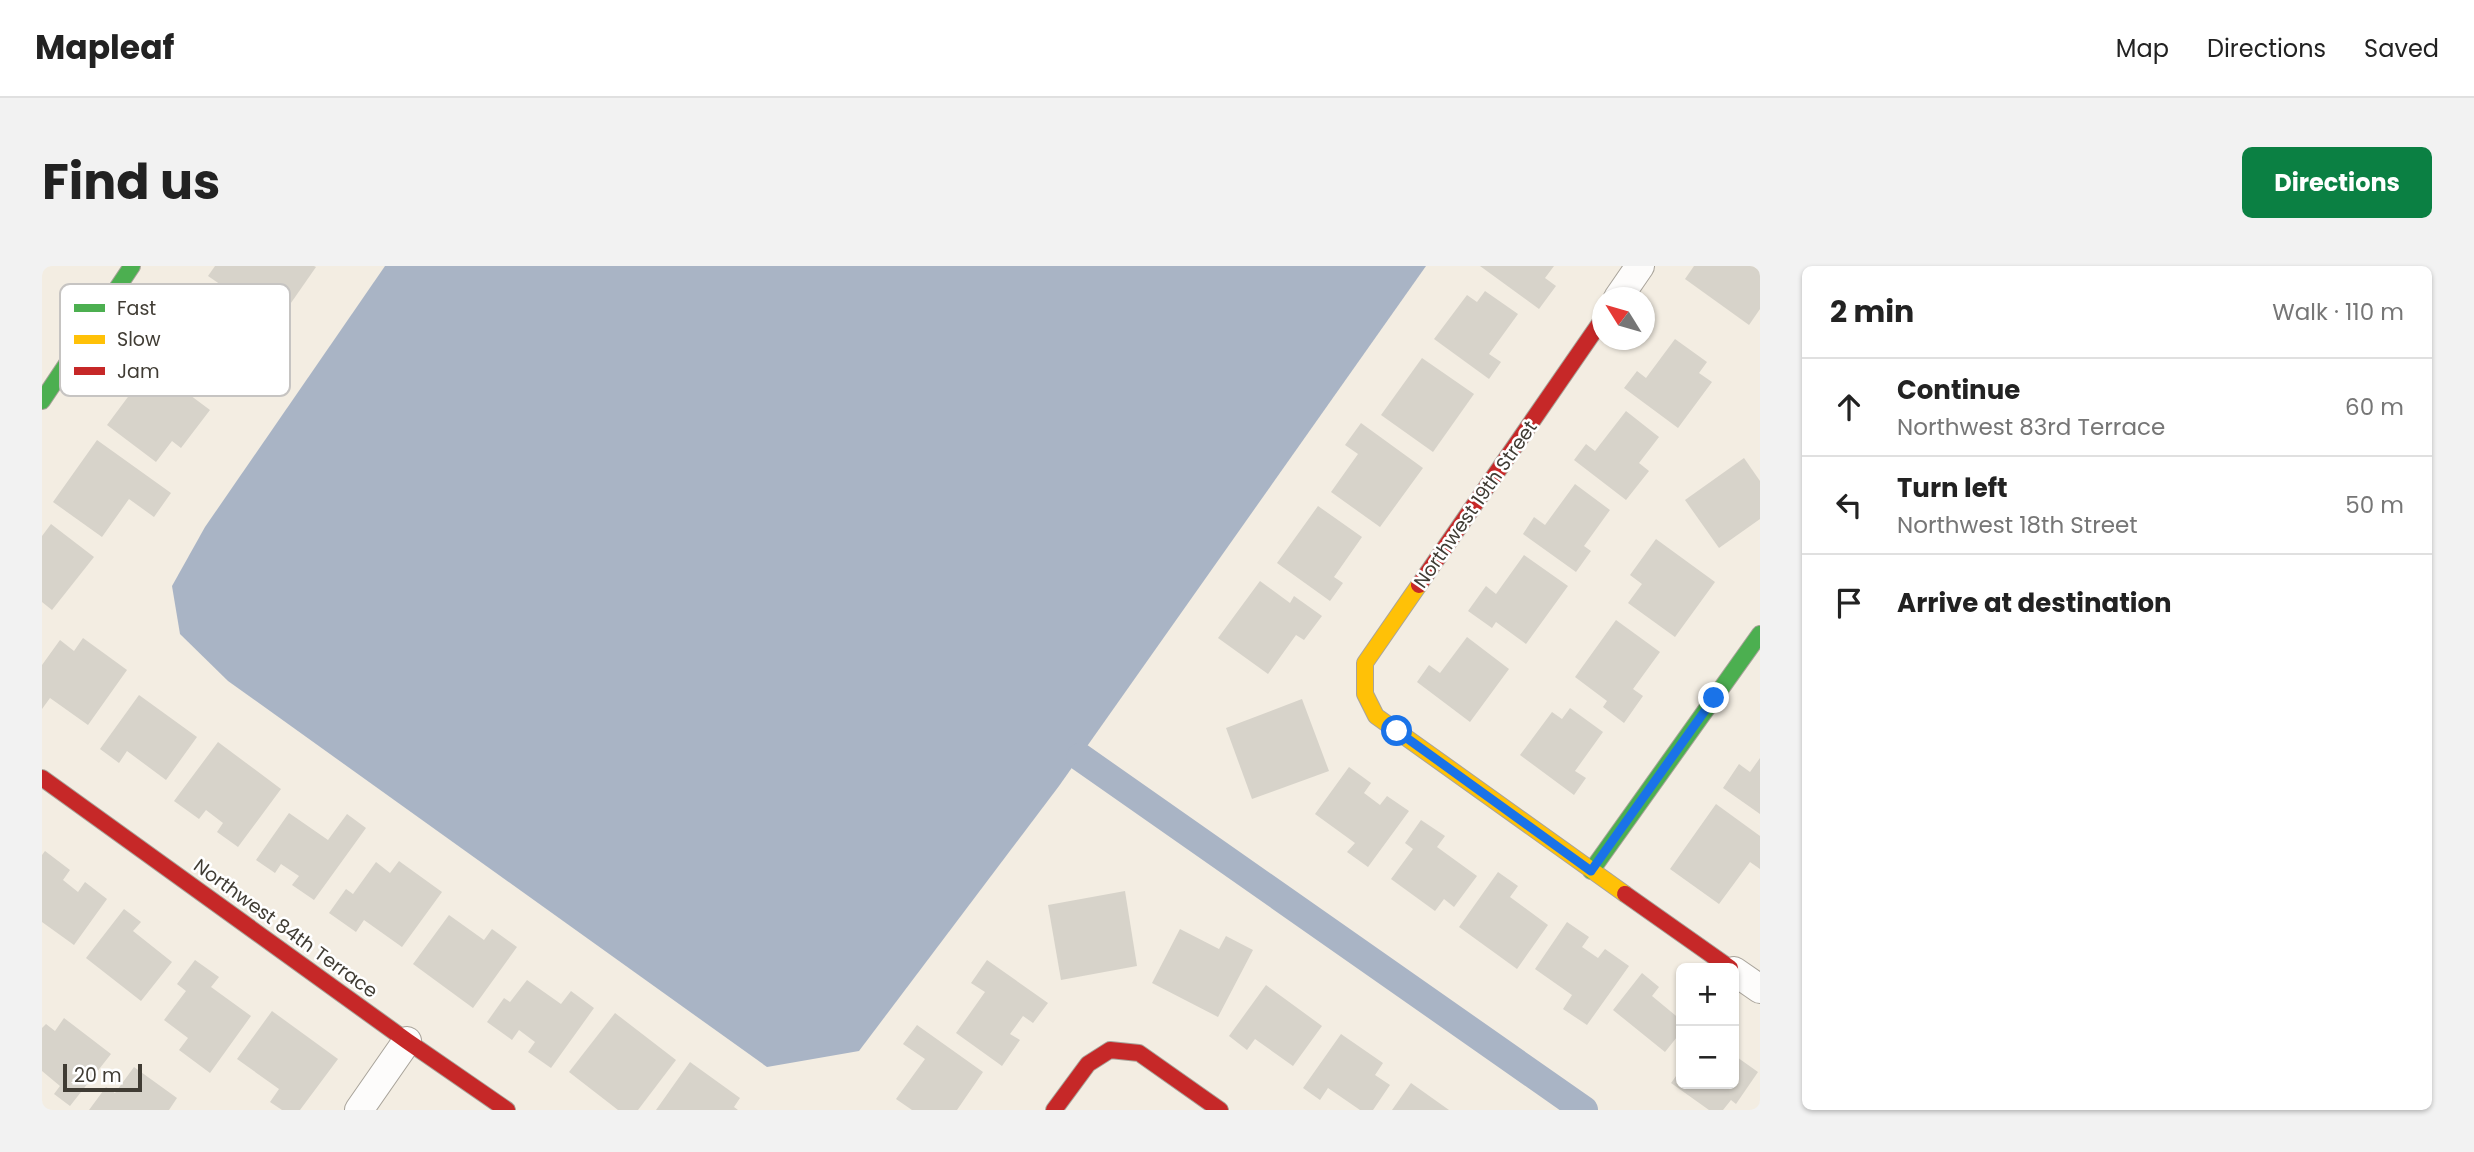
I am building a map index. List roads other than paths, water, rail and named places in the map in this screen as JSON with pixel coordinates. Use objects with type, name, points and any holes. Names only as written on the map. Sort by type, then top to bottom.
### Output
[{"type":"street","points":[[120,284],[132,266]]},
{"type":"street","points":[[1626,287],[1640,266]]},
{"type":"street","name":"Northwest 19th Street","points":[[1591,871],[1376,716],[1365,694],[1365,663],[1592,334]]},
{"type":"street","points":[[42,401],[60,374]]},
{"type":"street","points":[[1723,963],[1591,871],[1760,634]]},
{"type":"street","name":"Northwest 84th Terrace","points":[[42,778],[407,1041],[508,1110]]},
{"type":"street","points":[[1739,974],[1760,989]]},
{"type":"street","points":[[359,1110],[407,1041]]},
{"type":"street","points":[[1055,1110],[1088,1064],[1110,1050],[1139,1053],[1220,1110]]},
{"type":"water","points":[[385,266],[1426,266],[1059,786],[859,1051],[767,1067],[228,681],[180,634],[172,586],[205,527]]},
{"type":"waterway","points":[[1080,757],[1584,1110]]}]
